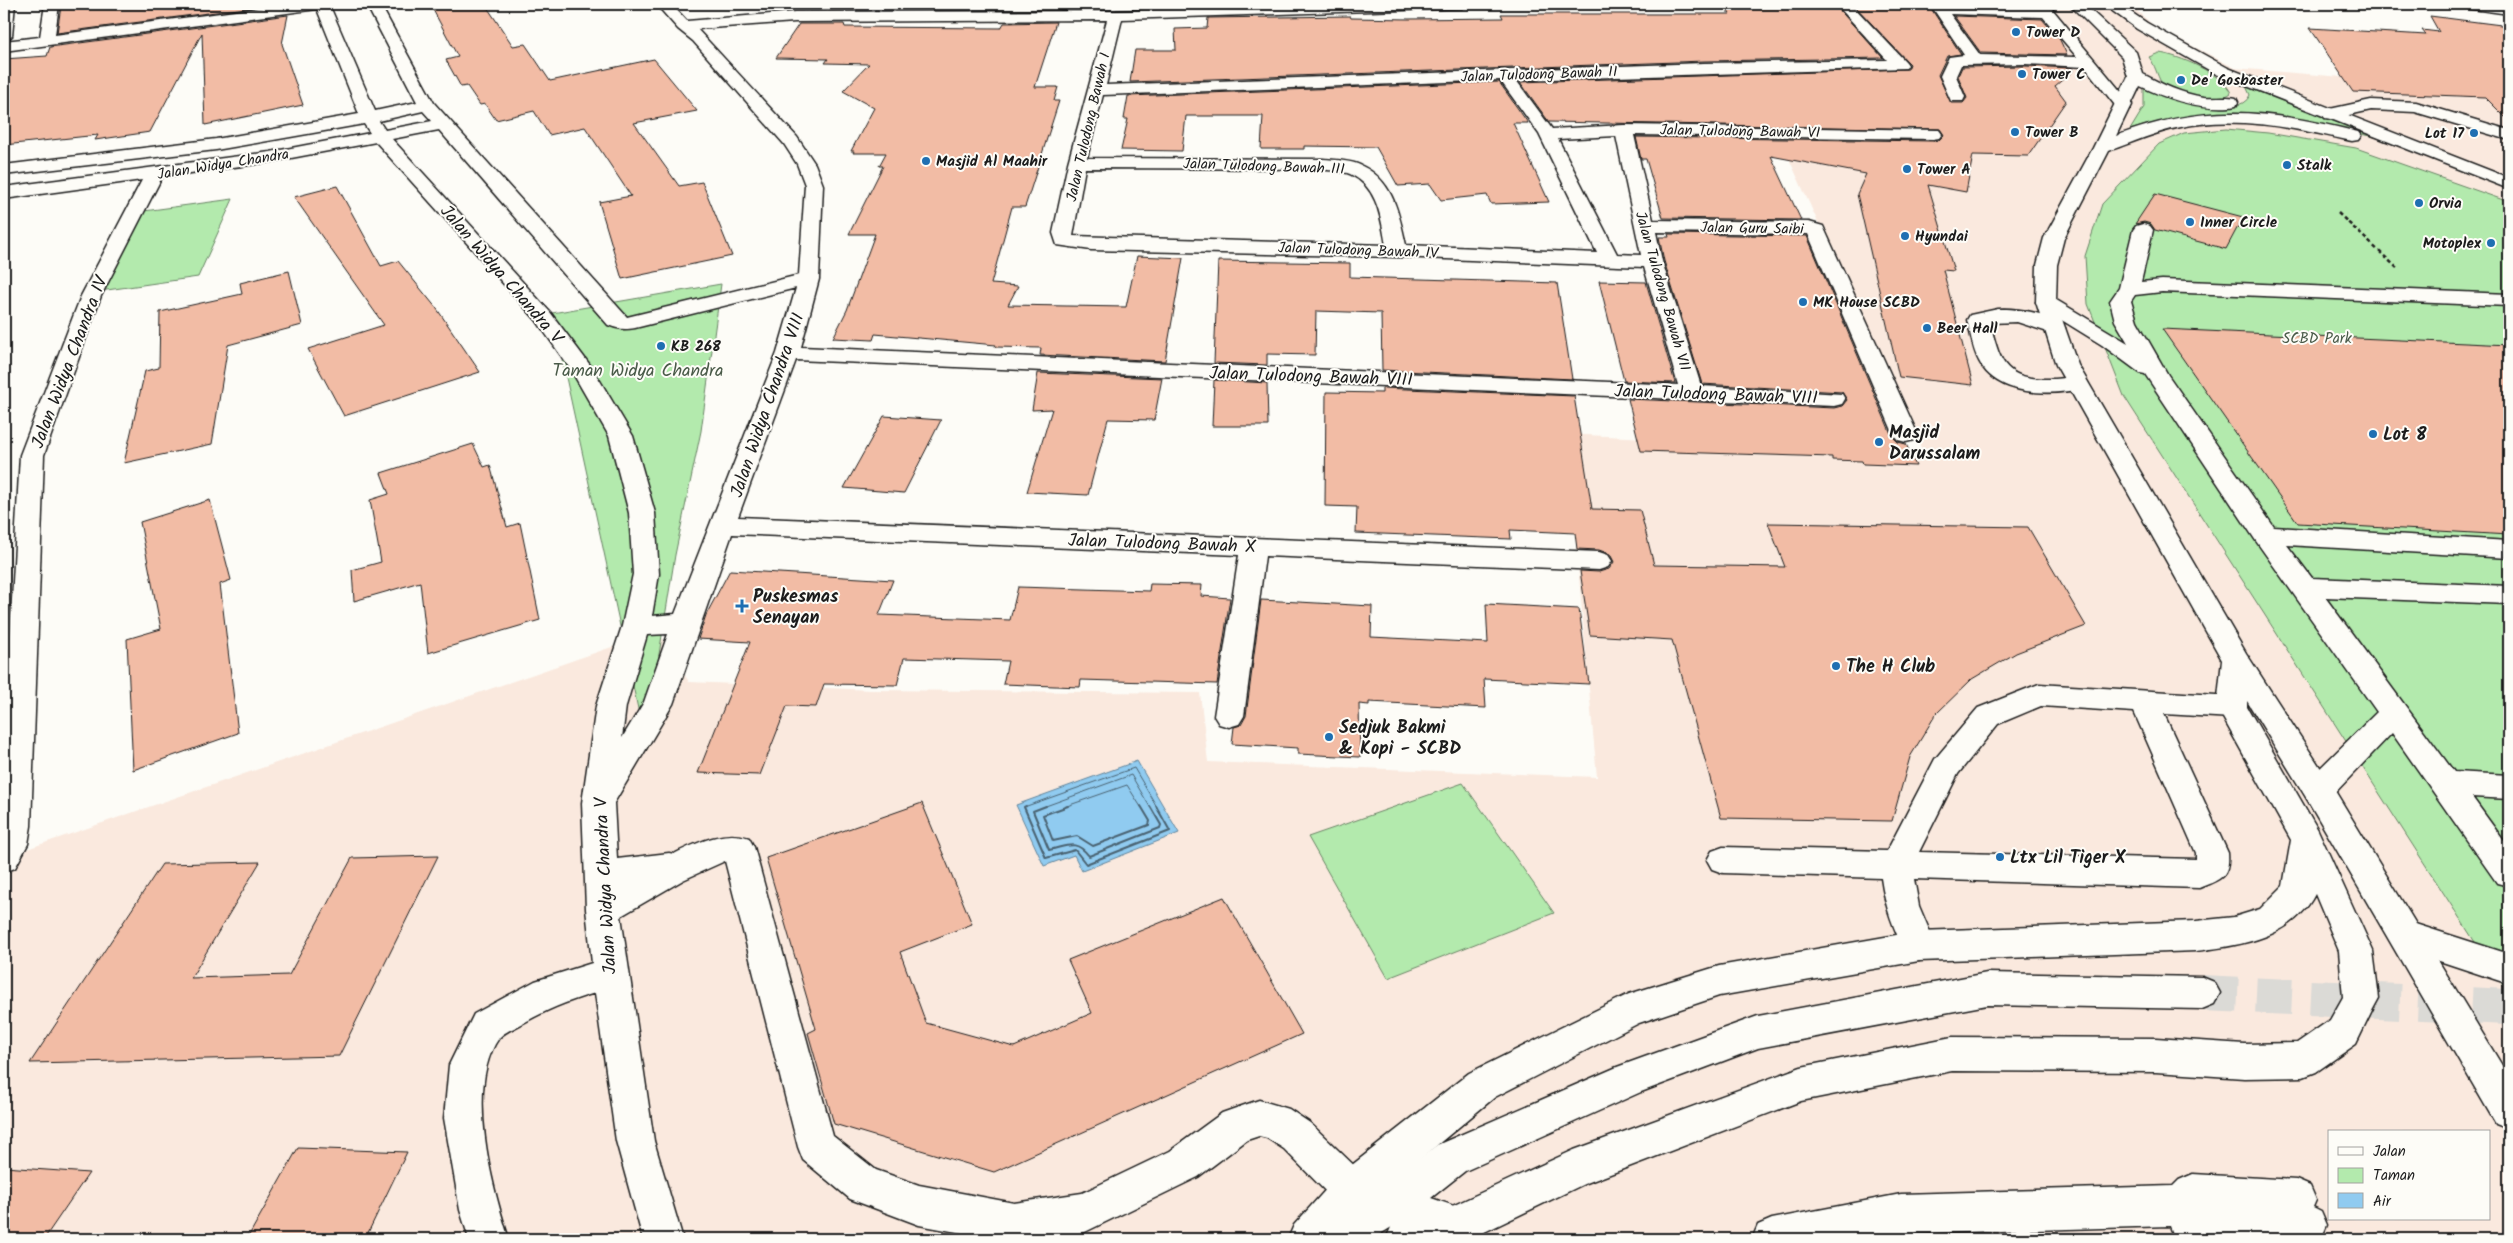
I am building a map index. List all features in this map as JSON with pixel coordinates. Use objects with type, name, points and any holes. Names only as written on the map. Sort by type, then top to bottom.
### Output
[{"type":"street","points":[[4,36],[8,4]]},
{"type":"street","points":[[47,35],[52,4]]},
{"type":"street","points":[[4,40],[275,4]]},
{"type":"street","points":[[4,46],[321,4]]},
{"type":"street","name":"Jalan Widya Chandra V","points":[[321,4],[369,118],[381,137],[543,316],[582,369],[621,436],[642,513],[646,574],[636,626],[611,706],[598,804],[601,873],[610,973],[635,1141],[663,1239]]},
{"type":"street","points":[[373,4],[427,105],[616,320],[624,324],[759,290],[807,286]]},
{"type":"street","name":"Jalan Widya Chandra VIII","points":[[598,804],[658,704],[686,620],[724,525],[788,353],[807,286],[814,185],[806,164],[791,141],[698,38],[683,26],[663,4]]},
{"type":"street","points":[[683,26],[795,17],[1116,14],[1167,9],[1462,4]]},
{"type":"street","name":"Jalan Tulodong Bawah II","points":[[1095,90],[1704,68],[1900,65],[1843,4]]},
{"type":"street","points":[[2076,4],[2142,52],[2170,51],[2192,56]]},
{"type":"street","points":[[2110,4],[2192,56],[2222,71],[2509,184]]},
{"type":"street","points":[[2465,4],[2509,10]]},
{"type":"street","points":[[1938,6],[2048,10],[2124,105]]},
{"type":"street","points":[[1938,6],[1975,59]]},
{"type":"street","name":"Jalan Tulodong Bawah I","points":[[1064,241],[1063,232],[1077,163],[1116,14]]},
{"type":"street","points":[[698,38],[749,20]]},
{"type":"street","points":[[2142,52],[2136,77],[2124,105],[2054,238],[2047,265],[2046,302],[2054,328],[2067,365],[2236,660],[2318,790],[2509,1110]]},
{"type":"street","points":[[1957,97],[1948,76],[1955,60],[2090,62]]},
{"type":"street","points":[[2136,77],[2168,94],[2186,99],[2221,103],[2242,98],[2244,94],[2239,86],[2222,71]]},
{"type":"street","points":[[1504,75],[1547,134],[1610,259]]},
{"type":"street","name":"Jalan Widya Chandra","points":[[4,170],[267,136],[369,118],[427,105]]},
{"type":"street","points":[[2330,114],[2371,105],[2416,107],[2509,135]]},
{"type":"street","points":[[2102,148],[2148,130],[2197,119],[2241,118],[2289,123],[2374,140],[2442,158]]},
{"type":"street","name":"Jalan Widya Chandra","points":[[4,193],[154,174],[381,137],[442,124]]},
{"type":"street","name":"Jalan Tulodong Bawah VI","points":[[1547,134],[1624,130],[1934,134]]},
{"type":"street","name":"Jalan Tulodong Bawah VII","points":[[1624,130],[1652,261],[1692,393]]},
{"type":"street","name":"Jalan Tulodong Bawah III","points":[[1077,163],[1323,164],[1355,169],[1372,181],[1388,203],[1397,251]]},
{"type":"street","name":"Jalan Widya Chandra IV","points":[[4,859],[12,844],[15,826],[32,455],[91,296],[154,174]]},
{"type":"street","name":"Jalan Guru Saibi","points":[[1644,226],[1809,228],[1816,230],[1906,435]]},
{"type":"street","points":[[2143,230],[2129,289],[2120,301],[2126,321],[2157,375],[2265,535],[2305,587],[2509,873]]},
{"type":"street","name":"Jalan Tulodong Bawah IV","points":[[1064,241],[1091,244],[1397,251],[1652,261]]},
{"type":"street","points":[[2129,289],[2162,286],[2509,300]]},
{"type":"street","points":[[2046,302],[2110,340],[2157,375]]},
{"type":"street","points":[[2054,328],[2024,316],[1992,315],[1978,320],[1991,362],[2005,376],[2058,387],[2077,383]]},
{"type":"street","name":"Jalan Tulodong Bawah VIII","points":[[788,353],[1834,399]]},
{"type":"street","name":"Jalan Tulodong Bawah X","points":[[724,525],[1600,562]]},
{"type":"street","points":[[2265,535],[2509,549]]},
{"type":"street","points":[[1229,716],[1252,547]]},
{"type":"street","points":[[2305,587],[2509,595]]},
{"type":"street","points":[[636,626],[667,625],[686,620]]},
{"type":"street","points":[[1406,1239],[1459,1233],[1574,1169],[1801,1084],[1952,1054],[2156,1055],[2244,1061],[2303,1060],[2343,1032],[2361,998],[2356,951],[2307,839],[2232,707],[2236,660]]},
{"type":"street","points":[[1919,946],[1902,906],[1896,866],[1946,767],[1988,716],[2039,696],[2232,707]]},
{"type":"street","points":[[1723,860],[2199,874],[2213,866],[2212,853],[2144,702]]},
{"type":"street","points":[[2318,790],[2395,712]]},
{"type":"street","points":[[2446,784],[2509,787]]},
{"type":"street","points":[[1308,1239],[1352,1190],[1482,1085],[1629,1010],[1719,981],[1919,946],[2196,936],[2252,926],[2271,920],[2299,892],[2307,839]]},
{"type":"street","points":[[603,909],[685,863],[727,846],[738,847],[817,1148],[864,1185],[919,1206],[1014,1223],[1086,1212],[1184,1164],[1235,1126],[1259,1118],[1276,1122],[1296,1136],[1352,1190],[1393,1204],[1459,1233]]},
{"type":"street","points":[[601,873],[642,871],[685,863]]},
{"type":"street","points":[[2406,936],[2509,969]]},
{"type":"street","points":[[489,1239],[480,1210],[462,1118],[467,1065],[487,1025],[548,992],[610,973]]},
{"type":"street","points":[[1335,1239],[1393,1204],[1450,1158],[1630,1079],[1758,1032],[1987,989],[2202,993]]},
{"type":"street","points":[[1772,1239],[1901,1214],[2188,1222],[2203,1218],[2301,1213]]},
{"type":"path","points":[[2338,213],[2429,298]]},
{"type":"shaded area","points":[[1925,4],[2129,4],[2154,26],[2235,68],[2509,91],[2509,1239],[4,1239],[4,857],[658,631],[689,682],[872,690],[1200,693],[1208,762],[1597,777],[1566,434],[1923,452],[1779,137],[1939,136],[1895,76],[1962,54],[1925,9]]},
{"type":"green space","points":[[2159,53],[2177,57],[2210,73],[2219,79],[2231,93],[2216,98],[2194,97],[2166,87],[2161,82],[2149,57]]},
{"type":"green space","points":[[2144,85],[2166,96],[2182,101],[2216,107],[2231,107],[2243,103],[2250,95],[2246,86],[2379,138],[2286,120],[2223,115],[2161,122],[2130,130],[2144,107]]},
{"type":"green space","name":"SCBD Park","points":[[2226,129],[2268,133],[2356,148],[2509,202],[2509,995],[2124,396],[2088,304],[2085,256],[2102,204],[2159,144],[2184,133]]},
{"type":"green space","points":[[233,199],[198,277],[100,291],[144,211]]},
{"type":"green space","name":"Taman Widya Chandra","points":[[721,284],[701,431],[675,555],[645,741],[552,313]]},
{"type":"green space","points":[[1463,783],[1554,913],[1388,978],[1308,837]]},
{"type":"water","points":[[1137,761],[1179,833],[1082,871],[1074,855],[1044,866],[1016,805]]},
{"type":"building","points":[[78,4],[276,4],[57,33],[61,6]]},
{"type":"building","points":[[430,4],[485,4],[513,46],[525,44],[550,81],[654,59],[697,111],[634,123],[679,186],[702,182],[732,256],[622,279],[599,202],[631,196],[585,127],[549,135],[534,111],[496,120],[485,104],[480,105],[467,86],[461,87],[446,60],[458,57]]},
{"type":"building","points":[[813,4],[842,4],[843,10],[809,10]]},
{"type":"building","points":[[1834,4],[1883,58],[1704,61],[1130,82],[1135,50],[1176,50],[1175,29],[1207,28],[1208,18],[1350,16],[1351,18],[1408,19],[1503,18],[1501,14],[1730,14],[1724,6]]},
{"type":"building","points":[[1853,4],[1928,4],[1961,54],[1947,56],[1938,75],[1951,103],[1963,103],[1967,98],[1958,76],[1962,67],[2025,66],[2072,68],[2073,71],[2055,86],[2066,101],[2028,156],[1973,155],[1966,192],[1928,185],[1954,271],[1943,270],[1973,385],[1899,377],[1857,194],[1866,174],[1771,156],[1801,220],[1663,218],[1646,159],[1641,159],[1636,137],[1933,141],[1939,140],[1944,135],[1940,129],[1549,122],[1520,82],[1908,69],[1910,64]]},
{"type":"building","points":[[288,15],[282,44],[303,105],[205,125],[202,33],[150,132],[95,140],[98,135],[4,145],[4,59],[47,56],[50,47]]},
{"type":"building","name":"Tower D","points":[[1954,16],[2042,19],[2060,40],[2067,55],[1981,53]]},
{"type":"building","points":[[2430,16],[2509,26],[2509,121],[2485,97],[2353,92],[2310,28],[2426,35],[2422,30],[2439,32]]},
{"type":"building","points":[[1056,22],[1035,87],[1058,87],[1054,101],[1059,101],[1025,207],[1012,207],[991,284],[1018,286],[1008,305],[1126,307],[1137,256],[1183,258],[1165,361],[1040,355],[1041,348],[995,347],[996,345],[875,334],[873,340],[833,338],[847,310],[875,234],[849,234],[883,166],[879,166],[886,153],[853,153],[854,151],[851,151],[874,108],[843,91],[869,64],[825,63],[828,59],[776,58],[799,24],[844,24],[845,27],[1001,28],[1004,23]]},
{"type":"building","points":[[1499,82],[1528,123],[1513,123],[1549,202],[1491,204],[1487,195],[1441,200],[1430,184],[1398,186],[1376,147],[1304,146],[1304,149],[1261,149],[1263,116],[1186,116],[1182,151],[1121,150],[1128,119],[1124,119],[1128,96]]},
{"type":"building","points":[[337,186],[381,266],[398,261],[437,309],[480,372],[344,416],[308,349],[384,325],[294,197]]},
{"type":"building","points":[[2155,194],[2243,217],[2226,249],[2155,230],[2151,224],[2144,222],[2135,224]]},
{"type":"building","points":[[1668,234],[1807,236],[1892,436],[1898,442],[1906,444],[1916,466],[1863,464],[1862,461],[1832,460],[1832,457],[1641,451],[1628,399],[1834,408],[1842,406],[1847,400],[1842,392],[1702,384],[1664,261],[1659,237],[1669,237]]},
{"type":"building","points":[[1218,261],[1350,263],[1350,277],[1557,283],[1572,379],[1382,370],[1381,313],[1316,311],[1315,355],[1267,354],[1267,365],[1214,363]]},
{"type":"building","points":[[289,271],[302,325],[228,345],[212,444],[124,463],[145,371],[159,368],[160,312],[242,294],[240,283]]},
{"type":"building","points":[[1599,281],[1646,282],[1675,383],[1624,381]]},
{"type":"building","name":"Lot 8","points":[[2162,329],[2509,345],[2509,535],[2298,523]]},
{"type":"building","points":[[1038,373],[1162,378],[1154,420],[1108,419],[1088,495],[1027,492],[1052,409],[1032,410]]},
{"type":"building","points":[[1214,380],[1267,383],[1268,426],[1212,426]]},
{"type":"building","name":"The H Club","points":[[1382,388],[1574,396],[1592,509],[1640,510],[1654,565],[1785,567],[1768,523],[2028,527],[2086,626],[2016,653],[1972,679],[1936,714],[1910,757],[1892,821],[1721,818],[1672,640],[1590,635],[1580,571],[1599,572],[1609,569],[1614,562],[1610,554],[1599,550],[1577,549],[1575,533],[1510,530],[1511,539],[1356,533],[1357,507],[1325,506],[1326,392],[1382,393]]},
{"type":"building","points":[[884,416],[941,420],[904,493],[844,488]]},
{"type":"building","points":[[473,444],[484,467],[490,465],[507,527],[520,523],[540,620],[428,653],[420,582],[354,601],[352,570],[381,562],[370,500],[389,494],[381,473]]},
{"type":"building","points":[[210,500],[231,580],[220,584],[238,733],[133,770],[127,639],[161,629],[140,522]]},
{"type":"building","points":[[730,570],[893,580],[879,615],[1010,620],[1018,587],[1149,591],[1150,584],[1202,585],[1201,596],[1230,598],[1217,684],[1081,680],[1080,687],[1003,684],[1008,661],[904,658],[897,685],[824,684],[816,707],[787,706],[760,775],[698,773],[750,642],[698,639],[706,615]]},
{"type":"building","points":[[1261,600],[1372,606],[1371,637],[1488,643],[1486,604],[1579,609],[1589,684],[1484,679],[1486,708],[1369,702],[1369,705],[1359,704],[1360,757],[1298,754],[1298,748],[1232,744],[1234,727],[1241,725],[1246,716]]},
{"type":"building","points":[[922,803],[972,924],[900,952],[926,1023],[1014,1047],[1092,1013],[1068,960],[1224,897],[1302,1034],[994,1172],[834,1124],[808,1033],[816,1029],[766,858]]},
{"type":"building","points":[[438,856],[339,1056],[30,1063],[162,864],[260,862],[191,978],[289,975],[352,858]]},
{"type":"building","points":[[298,1148],[407,1152],[365,1239],[247,1239]]},
{"type":"building","points":[[4,1167],[89,1173],[44,1239],[4,1239]]},
{"type":"tunnel","points":[[2202,993],[2509,1007]]},
{"type":"place","name":"Tower D","points":[[2016,32]]},
{"type":"place","name":"Tower C","points":[[2022,74]]},
{"type":"place","name":"De' Gosbaster","points":[[2181,80]]},
{"type":"place","name":"Tower B","points":[[2015,132]]},
{"type":"place","name":"Lot 17","points":[[2474,133]]},
{"type":"place","name":"Masjid Al Maahir","points":[[926,161]]},
{"type":"place","name":"Stalk","points":[[2287,165]]},
{"type":"place","name":"Tower A","points":[[1907,169]]},
{"type":"place","name":"Orvia","points":[[2419,203]]},
{"type":"place","name":"Inner Circle","points":[[2190,222]]},
{"type":"place","name":"Hyundai","points":[[1905,236]]},
{"type":"place","name":"Motoplex","points":[[2491,243]]},
{"type":"place","name":"MK House SCBD","points":[[1803,302]]},
{"type":"place","name":"Beer Hall","points":[[1927,328]]},
{"type":"place","name":"KB 268","points":[[661,346]]},
{"type":"place","name":"Lot 8","points":[[2373,434]]},
{"type":"place","name":"Masjid Darussalam","points":[[1879,442]]},
{"type":"place","name":"Puskesmas Senayan","points":[[742,606]]},
{"type":"place","name":"The H Club","points":[[1836,666]]},
{"type":"place","name":"Sedjuk Bakmi & Kopi - SCBD","points":[[1329,737]]},
{"type":"place","name":"Ltx Lil Tiger X","points":[[2000,857]]}]
